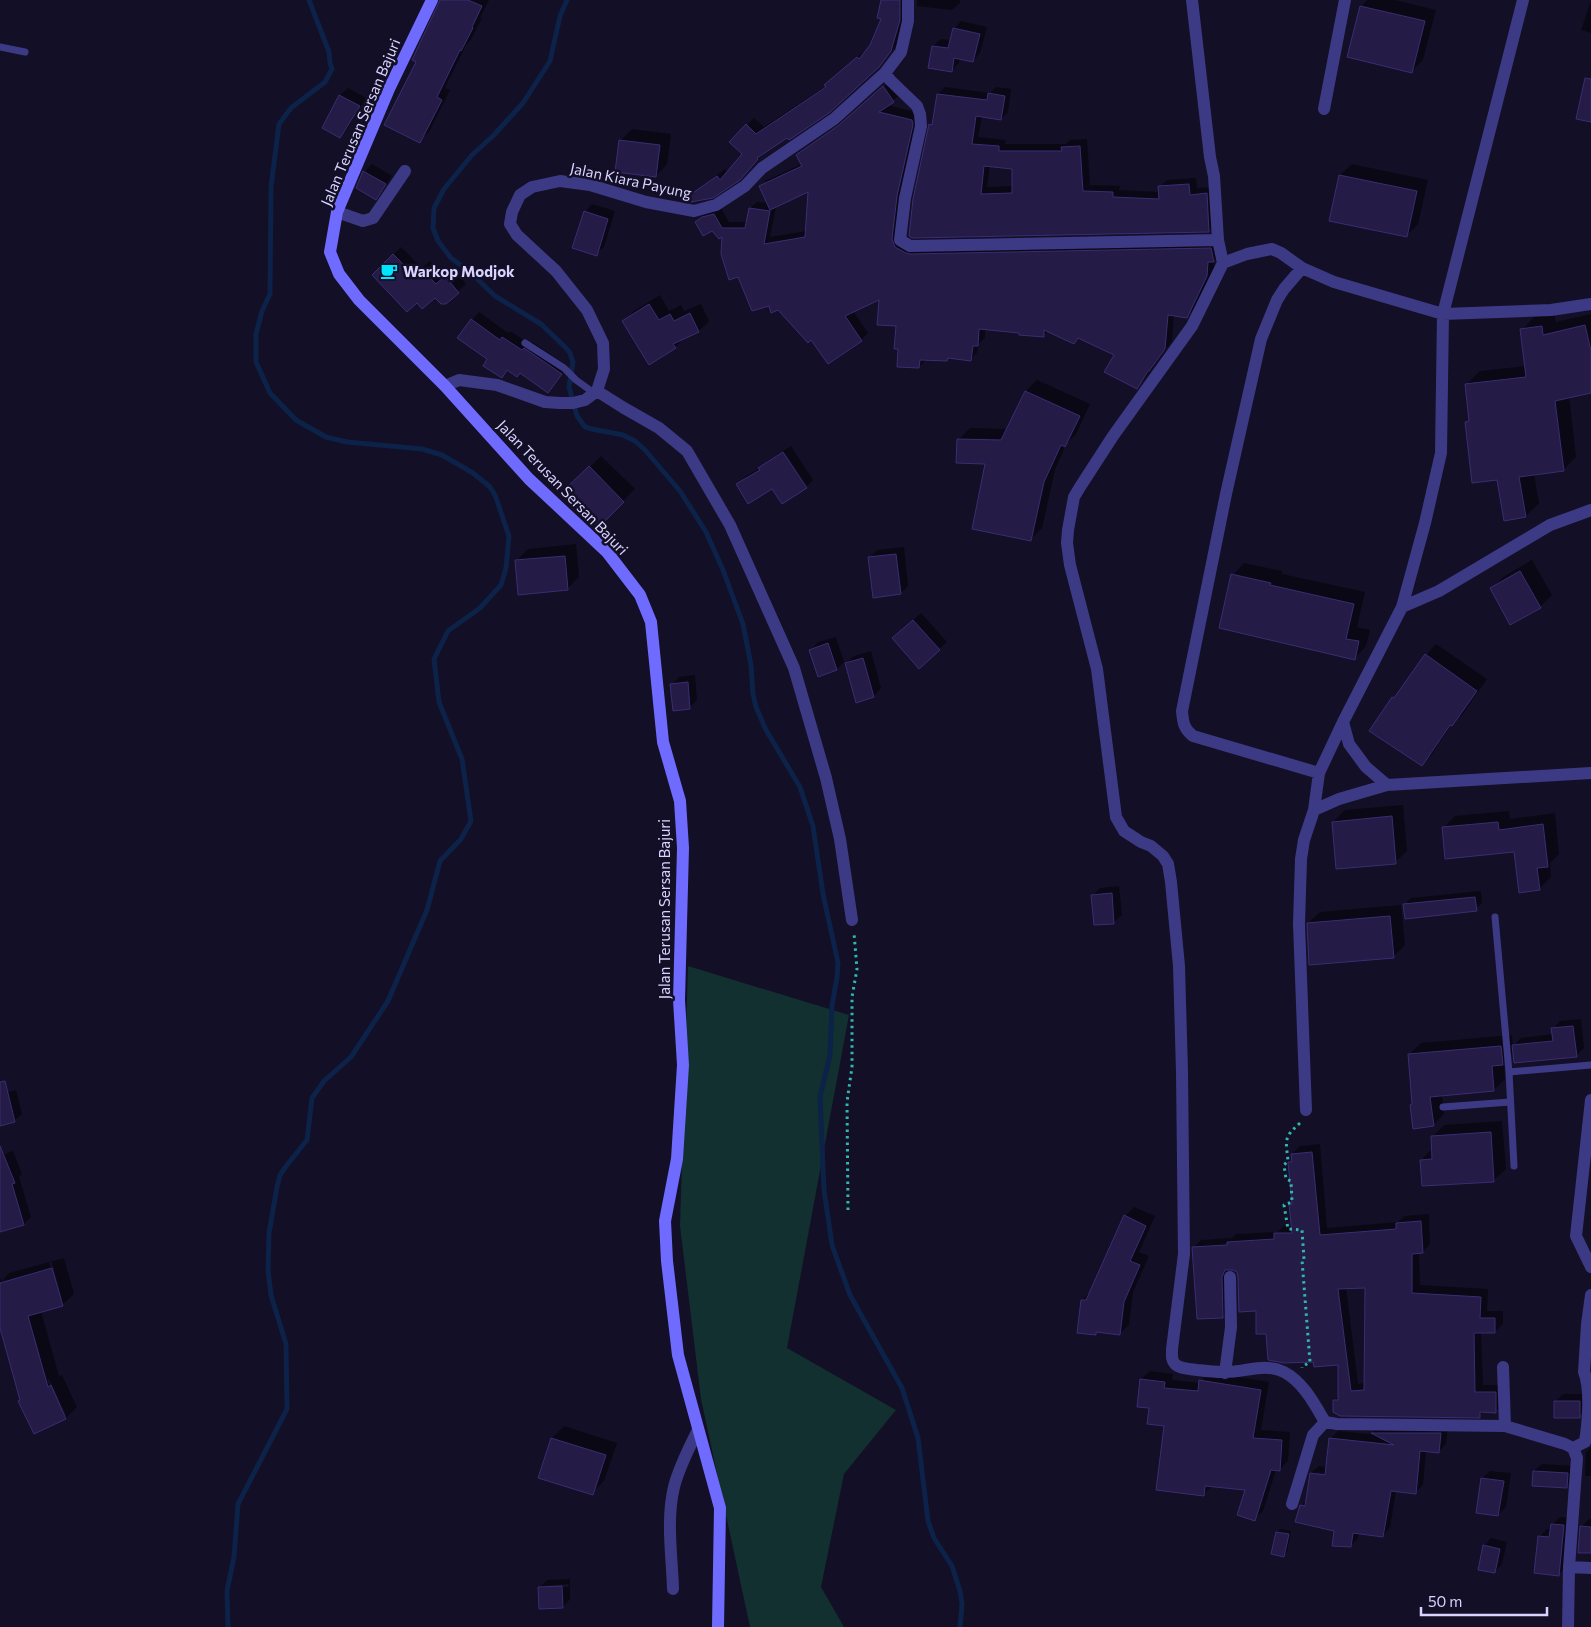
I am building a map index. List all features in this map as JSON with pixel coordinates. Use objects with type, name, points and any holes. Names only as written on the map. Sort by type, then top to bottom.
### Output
[{"type":"main road","name":"Jalan Terusan Sersan Bajuri","points":[[432,0],[390,88],[337,212],[330,252],[339,274],[359,300],[445,386],[529,479],[607,552],[640,596],[651,622],[664,742],[680,801],[683,848],[679,1000],[683,1065],[677,1159],[665,1222],[667,1261],[678,1355],[720,1508],[718,1627]]},
{"type":"street","name":"Jalan Kiara Payung","points":[[596,392],[604,369],[603,343],[588,310],[556,270],[517,236],[510,224],[512,212],[520,195],[532,187],[560,181],[590,185],[646,202],[694,211],[716,205],[745,186],[762,168],[834,119],[885,73],[901,52],[908,21],[908,0]]},
{"type":"street","points":[[1192,0],[1210,157],[1214,176],[1218,240],[1223,263],[1192,326],[1113,436],[1074,497],[1067,543],[1070,565],[1097,669],[1116,818],[1124,832],[1151,846],[1163,856],[1168,864],[1172,882],[1179,975],[1184,1254],[1172,1359],[1174,1363],[1186,1369],[1225,1373],[1273,1368],[1284,1372],[1302,1387],[1324,1422],[1337,1424],[1505,1426],[1565,1444],[1572,1448],[1577,1458],[1569,1567],[1568,1627]]},
{"type":"street","points":[[1324,109],[1345,0]]},
{"type":"street","points":[[1306,1110],[1298,924],[1301,859],[1304,840],[1314,810],[1319,773],[1402,606],[1425,523],[1441,453],[1444,314],[1524,0]]},
{"type":"street","points":[[885,73],[917,106],[920,114],[921,126],[904,198],[900,240],[910,246],[1218,240]]},
{"type":"street","points":[[337,212],[363,221],[373,218],[405,171]]},
{"type":"street","points":[[1223,263],[1247,254],[1272,250],[1281,253],[1302,268],[1334,282],[1444,314],[1551,310],[1591,304]]},
{"type":"street","points":[[1302,268],[1284,289],[1261,339],[1226,494],[1182,712],[1186,730],[1193,736],[1319,773]]},
{"type":"street","points":[[445,386],[459,380],[497,385],[529,398],[560,403],[573,403],[584,400],[596,392],[659,428],[687,451],[730,525],[794,668],[826,778],[840,839],[852,920]]},
{"type":"street","points":[[1402,606],[1439,591],[1550,525],[1591,510]]},
{"type":"street","points":[[1343,722],[1349,744],[1366,767],[1387,785]]},
{"type":"street","points":[[1314,810],[1339,799],[1387,785],[1591,773]]},
{"type":"street","points":[[1591,1100],[1576,1236],[1591,1267]]},
{"type":"street","points":[[1225,1373],[1231,1327],[1230,1277]]},
{"type":"street","points":[[1572,1448],[1588,1442],[1590,1391],[1587,1376],[1584,1372],[1591,1295]]},
{"type":"street","points":[[1503,1367],[1505,1426]]},
{"type":"street","points":[[1292,1504],[1313,1435],[1324,1422]]},
{"type":"street","points":[[673,1588],[670,1510],[674,1486],[683,1461],[698,1430]]},
{"type":"street","points":[[1569,1567],[1591,1568]]},
{"type":"lane","points":[[0,47],[25,52]]},
{"type":"lane","points":[[525,343],[564,368],[576,380],[596,392]]},
{"type":"lane","points":[[1496,916],[1509,1072],[1514,1166]]},
{"type":"lane","points":[[1509,1072],[1591,1064]]},
{"type":"lane","points":[[1443,1107],[1510,1102]]},
{"type":"path","points":[[848,1210],[847,1102],[852,1066],[852,997],[857,969],[852,920]]},
{"type":"path","points":[[1302,1387],[1302,1367],[1310,1362],[1302,1260],[1304,1259],[1302,1230],[1288,1229],[1284,1205],[1292,1202],[1290,1181],[1286,1179],[1284,1165],[1288,1161],[1286,1139],[1291,1130],[1300,1123],[1306,1110]]},
{"type":"green space","points":[[688,966],[849,1015],[787,1348],[896,1410],[844,1474],[821,1587],[844,1627],[750,1627],[701,1399],[680,1226]]},
{"type":"building","points":[[440,0],[468,0],[482,6],[473,28],[437,97],[442,100],[420,143],[384,125],[416,62],[412,60]]},
{"type":"building","points":[[881,0],[900,0],[900,20],[891,51],[879,67],[829,113],[789,140],[787,138],[757,158],[740,180],[713,198],[691,202],[687,197],[717,176],[720,180],[742,154],[729,142],[746,124],[756,134],[826,87],[824,85],[857,57],[859,59],[870,45],[881,19],[877,18]]},
{"type":"building","points":[[1360,6],[1425,21],[1412,73],[1347,57]]},
{"type":"building","points":[[953,28],[980,34],[973,62],[954,58],[952,72],[928,68],[932,46],[948,48]]},
{"type":"building","points":[[1585,78],[1591,79],[1591,122],[1576,119]]},
{"type":"building","points":[[883,86],[894,102],[879,112],[912,120],[913,125],[897,196],[892,239],[895,247],[906,253],[1211,248],[1214,262],[1208,262],[1207,276],[1187,318],[1168,315],[1165,349],[1137,389],[1104,372],[1114,355],[1078,338],[1074,344],[1044,330],[1044,337],[979,329],[978,346],[973,346],[971,361],[948,358],[947,361],[920,360],[919,368],[897,367],[898,349],[894,349],[896,326],[877,325],[879,300],[845,316],[862,341],[828,364],[811,340],[808,343],[778,310],[771,313],[769,306],[752,311],[738,277],[729,280],[721,254],[722,237],[719,239],[712,231],[703,236],[695,222],[702,217],[714,214],[722,228],[745,228],[749,208],[770,211],[764,244],[805,237],[808,192],[770,210],[759,186],[802,166],[796,155],[839,125]]},
{"type":"building","points":[[988,93],[1005,96],[1001,120],[976,116],[972,144],[999,146],[999,151],[1062,151],[1061,147],[1080,146],[1083,191],[1113,192],[1113,197],[1159,199],[1158,186],[1189,184],[1190,195],[1207,193],[1209,232],[912,238],[909,236],[913,199],[929,124],[932,125],[937,94],[987,100]],"holes":[[[984,166],[1012,169],[1012,193],[981,194]]]},
{"type":"building","points":[[339,95],[360,106],[340,138],[322,128]]},
{"type":"building","points":[[619,140],[660,145],[656,177],[615,172]]},
{"type":"building","points":[[363,171],[386,184],[376,200],[356,188]]},
{"type":"building","points":[[1339,175],[1417,191],[1407,237],[1329,221]]},
{"type":"building","points":[[584,211],[608,219],[597,256],[572,248]]},
{"type":"building","points":[[393,254],[413,274],[421,268],[436,284],[445,276],[459,293],[446,304],[441,304],[435,298],[422,309],[417,303],[407,312],[372,275]]},
{"type":"building","points":[[649,304],[659,320],[670,314],[674,321],[690,313],[699,332],[673,344],[676,348],[649,365],[622,321]]},
{"type":"building","points":[[471,319],[500,340],[502,337],[522,350],[524,348],[562,374],[548,393],[520,373],[517,377],[507,370],[502,378],[483,366],[487,359],[457,338]]},
{"type":"building","points":[[1585,325],[1591,351],[1591,393],[1555,401],[1564,471],[1519,477],[1526,517],[1504,521],[1497,480],[1472,483],[1465,422],[1469,421],[1465,384],[1526,377],[1520,329],[1542,326],[1543,335]]},
{"type":"building","points":[[1025,391],[1080,416],[1065,447],[1061,445],[1044,482],[1031,541],[972,529],[985,464],[956,463],[957,439],[1001,440]]},
{"type":"building","points":[[783,452],[807,488],[782,504],[772,489],[748,504],[736,484],[760,470],[758,468]]},
{"type":"building","points":[[589,466],[624,502],[598,528],[562,492]]},
{"type":"building","points":[[896,554],[901,594],[873,598],[868,557]]},
{"type":"building","points":[[565,556],[568,590],[518,595],[515,560]]},
{"type":"building","points":[[1520,571],[1541,608],[1510,625],[1490,588]]},
{"type":"building","points":[[1231,574],[1354,604],[1346,639],[1359,641],[1355,660],[1219,628]]},
{"type":"building","points":[[913,620],[940,650],[919,669],[892,638]]},
{"type":"building","points":[[828,643],[837,670],[818,677],[809,650]]},
{"type":"building","points":[[1425,654],[1477,691],[1452,726],[1450,725],[1422,766],[1369,731]]},
{"type":"building","points":[[863,658],[874,697],[856,703],[845,663]]},
{"type":"building","points":[[688,682],[690,709],[673,711],[670,684]]},
{"type":"building","points":[[1392,816],[1396,864],[1336,869],[1332,822]]},
{"type":"building","points":[[1498,822],[1499,830],[1543,824],[1548,867],[1537,868],[1540,890],[1519,893],[1514,852],[1445,859],[1442,827]]},
{"type":"building","points":[[1112,893],[1114,924],[1094,925],[1091,895]]},
{"type":"building","points":[[1475,897],[1477,911],[1405,919],[1403,904]]},
{"type":"building","points":[[1390,916],[1394,958],[1309,965],[1307,923]]},
{"type":"building","points":[[1573,1026],[1577,1057],[1514,1063],[1512,1045],[1553,1041],[1551,1028]]},
{"type":"building","points":[[1501,1046],[1503,1065],[1492,1066],[1494,1091],[1430,1097],[1434,1126],[1413,1129],[1408,1054]]},
{"type":"building","points":[[5,1081],[15,1122],[0,1126],[0,1082]]},
{"type":"building","points":[[1491,1132],[1494,1182],[1422,1186],[1420,1160],[1432,1159],[1431,1136]]},
{"type":"building","points":[[0,1146],[15,1183],[12,1184],[24,1225],[0,1232]]},
{"type":"building","points":[[1312,1152],[1320,1235],[1396,1229],[1396,1223],[1421,1221],[1423,1253],[1412,1254],[1412,1293],[1481,1297],[1480,1318],[1495,1318],[1495,1333],[1474,1333],[1475,1392],[1496,1392],[1496,1413],[1480,1412],[1480,1418],[1340,1416],[1333,1412],[1333,1400],[1338,1400],[1338,1365],[1314,1367],[1313,1362],[1284,1363],[1268,1360],[1266,1334],[1256,1334],[1256,1311],[1239,1312],[1238,1277],[1237,1272],[1233,1270],[1225,1270],[1222,1277],[1223,1318],[1197,1319],[1192,1247],[1227,1245],[1227,1242],[1274,1239],[1274,1233],[1292,1233],[1289,1204],[1292,1204],[1288,1162],[1292,1162],[1291,1154]],"holes":[[[1365,1288],[1364,1390],[1351,1391],[1338,1289]]]},
{"type":"building","points":[[1124,1215],[1146,1226],[1130,1261],[1140,1265],[1124,1302],[1120,1335],[1096,1332],[1096,1335],[1077,1333],[1081,1300],[1086,1300]]},
{"type":"building","points":[[52,1268],[63,1306],[28,1316],[48,1387],[51,1385],[66,1419],[34,1434],[18,1401],[20,1400],[0,1328],[0,1283]]},
{"type":"building","points":[[1140,1379],[1165,1382],[1164,1388],[1198,1391],[1199,1380],[1261,1390],[1253,1438],[1282,1440],[1280,1471],[1271,1470],[1255,1521],[1237,1515],[1245,1490],[1205,1486],[1204,1496],[1156,1490],[1164,1426],[1147,1424],[1149,1408],[1137,1407]]},
{"type":"building","points":[[1554,1401],[1580,1401],[1580,1418],[1554,1418]]},
{"type":"building","points":[[1371,1433],[1441,1433],[1439,1453],[1420,1451],[1416,1494],[1391,1491],[1383,1537],[1353,1533],[1351,1547],[1332,1546],[1334,1531],[1295,1522],[1300,1505],[1305,1506],[1310,1473],[1325,1475],[1329,1438],[1394,1445]]},
{"type":"building","points":[[551,1438],[606,1455],[593,1495],[538,1478]]},
{"type":"building","points":[[1533,1471],[1568,1473],[1567,1488],[1532,1486]]},
{"type":"building","points":[[1481,1478],[1504,1481],[1498,1516],[1476,1513]]},
{"type":"building","points":[[1551,1524],[1564,1525],[1559,1576],[1534,1573],[1538,1536],[1549,1537]]},
{"type":"building","points":[[1580,1526],[1591,1527],[1591,1553],[1578,1553]]},
{"type":"building","points":[[1276,1532],[1289,1534],[1284,1557],[1271,1554]]},
{"type":"building","points":[[1483,1545],[1500,1549],[1495,1573],[1478,1570]]},
{"type":"building","points":[[562,1586],[563,1608],[539,1609],[538,1587]]},
{"type":"waterway","points":[[228,1627],[227,1591],[234,1557],[238,1504],[287,1409],[286,1344],[271,1295],[268,1271],[269,1233],[280,1175],[307,1140],[312,1098],[324,1081],[351,1057],[388,1001],[427,910],[440,861],[461,839],[471,821],[462,759],[439,702],[434,659],[448,631],[480,608],[501,585],[506,568],[509,536],[495,495],[490,487],[473,473],[442,455],[422,449],[347,442],[326,437],[296,420],[270,393],[256,362],[256,334],[262,311],[270,294],[271,187],[279,124],[291,108],[325,82],[332,69],[329,52],[309,0]]},
{"type":"waterway","points":[[567,0],[560,16],[550,61],[523,103],[494,135],[472,155],[444,189],[434,208],[433,228],[438,241],[451,258],[470,272],[495,296],[541,324],[566,348],[573,362],[569,387],[577,416],[585,427],[623,435],[635,441],[645,450],[680,491],[706,532],[723,570],[743,624],[751,665],[756,707],[766,730],[800,787],[813,826],[823,894],[838,963],[832,1006],[830,1055],[820,1097],[824,1190],[832,1245],[850,1295],[902,1388],[918,1438],[928,1521],[934,1538],[952,1566],[960,1591],[962,1604],[960,1627]]},
{"type":"place","name":"Warkop Modjok","points":[[389,271]]}]
